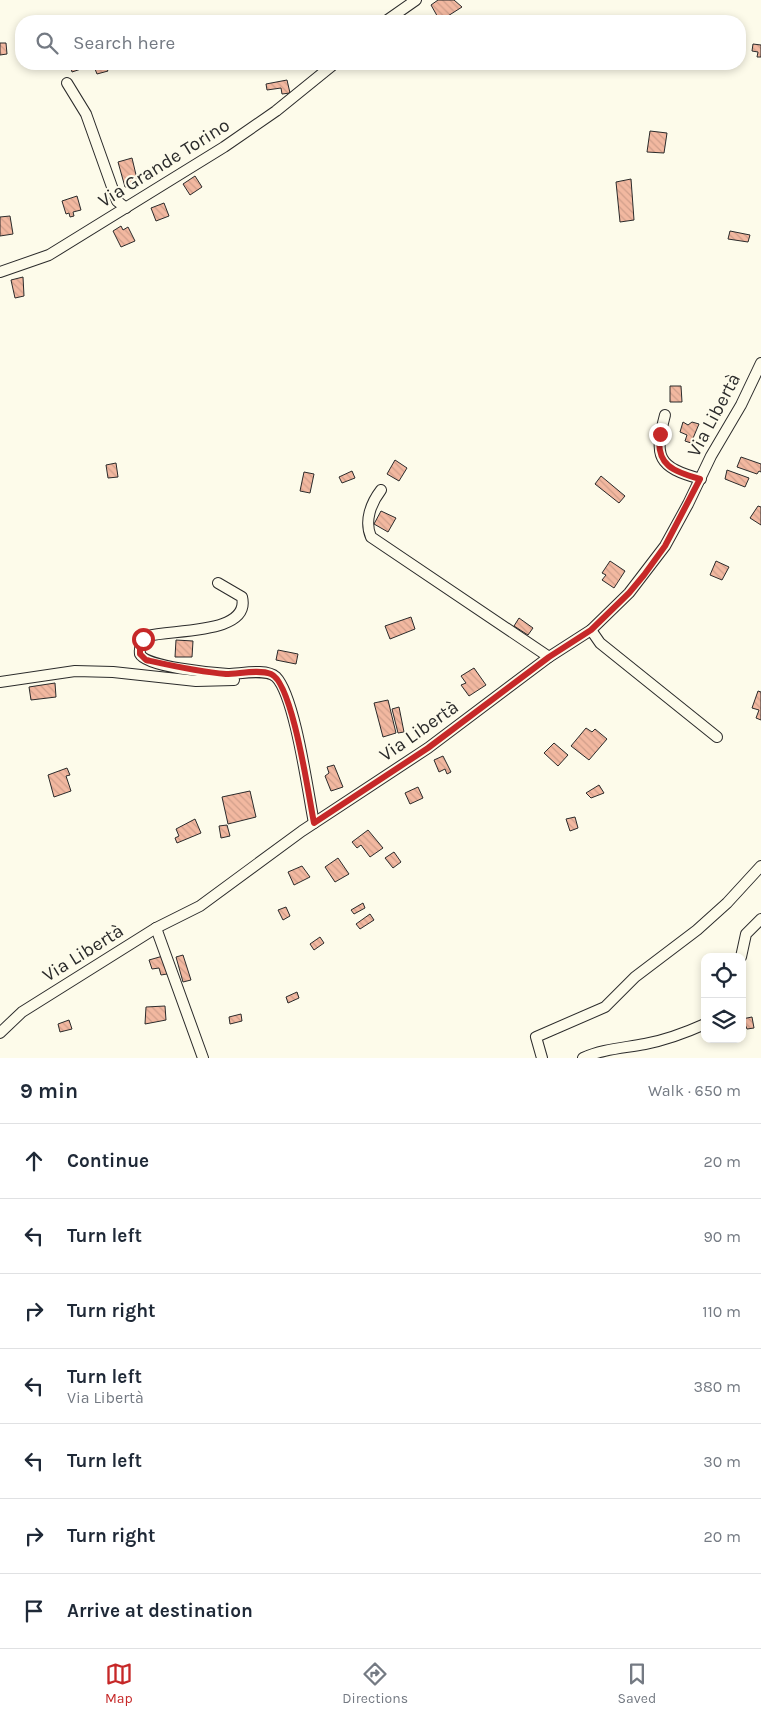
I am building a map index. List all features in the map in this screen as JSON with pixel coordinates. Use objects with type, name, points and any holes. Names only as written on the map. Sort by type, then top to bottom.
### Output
[{"type":"street","points":[[395,15],[416,0]]},
{"type":"street","name":"Via Grande Torino","points":[[0,272],[49,254],[126,208],[269,116],[326,70]]},
{"type":"street","points":[[67,83],[86,114],[117,201],[126,208]]},
{"type":"street","name":"Via Libertà","points":[[0,1033],[22,1012],[156,928],[200,906],[314,823],[428,748],[549,657],[591,630],[629,593],[665,546],[741,406],[761,363]]},
{"type":"street","points":[[665,415],[658,444],[661,457],[669,466],[679,472],[700,479]]},
{"type":"street","points":[[381,490],[373,501],[368,520],[372,537],[549,657]]},
{"type":"street","points":[[218,583],[242,597],[242,611],[216,626],[148,636],[143,639],[140,645],[142,658],[170,666],[202,671],[264,672],[275,676],[284,693],[303,759],[314,823]]},
{"type":"street","points":[[591,630],[600,643],[717,737]]},
{"type":"street","points":[[0,682],[75,671],[113,672],[196,680],[265,680],[275,676]]},
{"type":"street","points":[[542,1058],[536,1036],[605,1007],[635,977],[697,930],[727,903],[761,866]]},
{"type":"street","points":[[742,953],[746,934],[761,919]]},
{"type":"street","points":[[156,928],[203,1058]]},
{"type":"street","points":[[583,1058],[594,1053],[647,1044],[682,1034],[701,1026]]},
{"type":"building","points":[[438,0],[454,0],[462,7],[449,15],[437,15],[431,5]]},
{"type":"building","points":[[0,43],[6,43],[7,54],[0,55]]},
{"type":"building","points":[[753,44],[761,45],[761,57],[757,57],[758,52],[752,51]]},
{"type":"building","points":[[95,70],[108,71],[97,74]]},
{"type":"building","points":[[287,80],[290,93],[282,94],[281,88],[267,90],[266,84]]},
{"type":"building","points":[[650,131],[667,133],[664,153],[647,152]]},
{"type":"building","points":[[132,158],[137,179],[134,180],[135,185],[125,187],[118,162]]},
{"type":"building","points":[[195,176],[202,187],[190,195],[183,184]]},
{"type":"building","points":[[631,179],[634,220],[620,222],[616,182]]},
{"type":"building","points":[[77,196],[81,210],[73,212],[74,216],[70,217],[69,213],[66,214],[62,201]]},
{"type":"building","points":[[164,203],[169,216],[156,221],[151,208]]},
{"type":"building","points":[[10,216],[13,234],[0,236],[0,217]]},
{"type":"building","points":[[121,226],[123,230],[128,227],[135,241],[121,247],[113,231]]},
{"type":"building","points":[[730,231],[750,235],[748,242],[728,239]]},
{"type":"building","points":[[23,277],[24,296],[15,298],[11,280]]},
{"type":"building","points":[[670,386],[681,386],[682,402],[670,402]]},
{"type":"building","points":[[683,422],[688,425],[692,422],[699,424],[691,443],[685,441],[687,435],[680,432]]},
{"type":"building","points":[[741,457],[761,464],[761,472],[759,471],[757,474],[737,467]]},
{"type":"building","points":[[395,460],[407,468],[399,481],[387,474]]},
{"type":"building","points":[[116,463],[118,477],[108,478],[106,465]]},
{"type":"building","points":[[727,470],[749,478],[745,487],[725,479]]},
{"type":"building","points":[[352,471],[355,478],[342,483],[339,477]]},
{"type":"building","points":[[304,472],[314,474],[310,493],[300,491]]},
{"type":"building","points":[[601,476],[625,496],[619,503],[595,484]]},
{"type":"building","points":[[758,506],[761,507],[761,525],[750,518]]},
{"type":"building","points":[[381,511],[396,518],[388,532],[374,524]]},
{"type":"building","points":[[610,561],[625,571],[614,588],[602,580],[606,575],[602,573]]},
{"type":"building","points":[[716,561],[729,567],[722,580],[710,575]]},
{"type":"building","points":[[411,617],[415,629],[390,639],[385,626]]},
{"type":"building","points":[[519,618],[533,628],[528,635],[514,626]]},
{"type":"building","points":[[176,640],[193,641],[192,657],[175,657]]},
{"type":"building","points":[[278,650],[298,654],[296,664],[276,660]]},
{"type":"building","points":[[474,668],[486,685],[469,696],[461,685],[466,683],[461,676]]},
{"type":"building","points":[[55,683],[56,697],[31,700],[29,687]]},
{"type":"building","points":[[758,691],[761,692],[761,720],[756,718],[759,710],[752,708]]},
{"type":"building","points":[[388,700],[396,733],[383,737],[374,703]]},
{"type":"building","points":[[399,707],[404,732],[398,733],[392,709]]},
{"type":"building","points":[[586,728],[592,732],[595,729],[607,739],[589,760],[571,746]]},
{"type":"building","points":[[554,743],[568,755],[558,766],[544,753]]},
{"type":"building","points":[[443,756],[451,772],[447,774],[445,769],[439,772],[434,760]]},
{"type":"building","points":[[334,765],[343,787],[331,791],[325,776],[329,773],[327,767]]},
{"type":"building","points":[[67,768],[70,775],[66,776],[71,791],[54,797],[48,775]]},
{"type":"building","points":[[599,785],[604,793],[591,798],[586,793]]},
{"type":"building","points":[[418,787],[423,798],[410,804],[405,793]]},
{"type":"building","points":[[250,791],[256,817],[228,824],[222,797]]},
{"type":"building","points":[[575,817],[578,828],[570,831],[566,819]]},
{"type":"building","points":[[195,819],[201,833],[177,843],[175,838],[179,836],[176,829]]},
{"type":"building","points":[[227,825],[230,836],[221,838],[219,826]]},
{"type":"building","points":[[368,830],[383,848],[370,857],[361,845],[357,848],[352,842]]},
{"type":"building","points":[[394,852],[401,862],[393,868],[385,858]]},
{"type":"building","points":[[338,858],[349,874],[335,882],[325,867]]},
{"type":"building","points":[[302,866],[310,877],[294,885],[288,872]]},
{"type":"building","points":[[363,903],[365,908],[354,914],[351,910]]},
{"type":"building","points":[[286,907],[290,916],[283,920],[278,910]]},
{"type":"building","points":[[370,914],[374,920],[360,929],[356,924]]},
{"type":"building","points":[[320,937],[324,943],[314,950],[310,944]]},
{"type":"building","points":[[183,955],[191,980],[183,982],[176,957]]},
{"type":"building","points":[[163,956],[167,974],[161,975],[159,968],[152,969],[149,960]]},
{"type":"building","points":[[297,992],[299,998],[288,1003],[286,997]]},
{"type":"building","points":[[165,1006],[166,1020],[145,1024],[146,1007]]},
{"type":"building","points":[[241,1014],[242,1021],[230,1024],[229,1017]]},
{"type":"building","points":[[752,1017],[754,1028],[747,1029],[746,1018]]},
{"type":"building","points":[[69,1020],[72,1029],[60,1032],[58,1024]]},
{"type":"route","points":[[143,639],[140,645],[140,654],[146,660],[177,668],[225,674],[264,672],[275,676],[282,685],[303,759],[314,823],[428,748],[549,657],[591,630],[629,593],[665,546],[700,479],[679,472],[665,462],[659,451],[660,434]]}]
